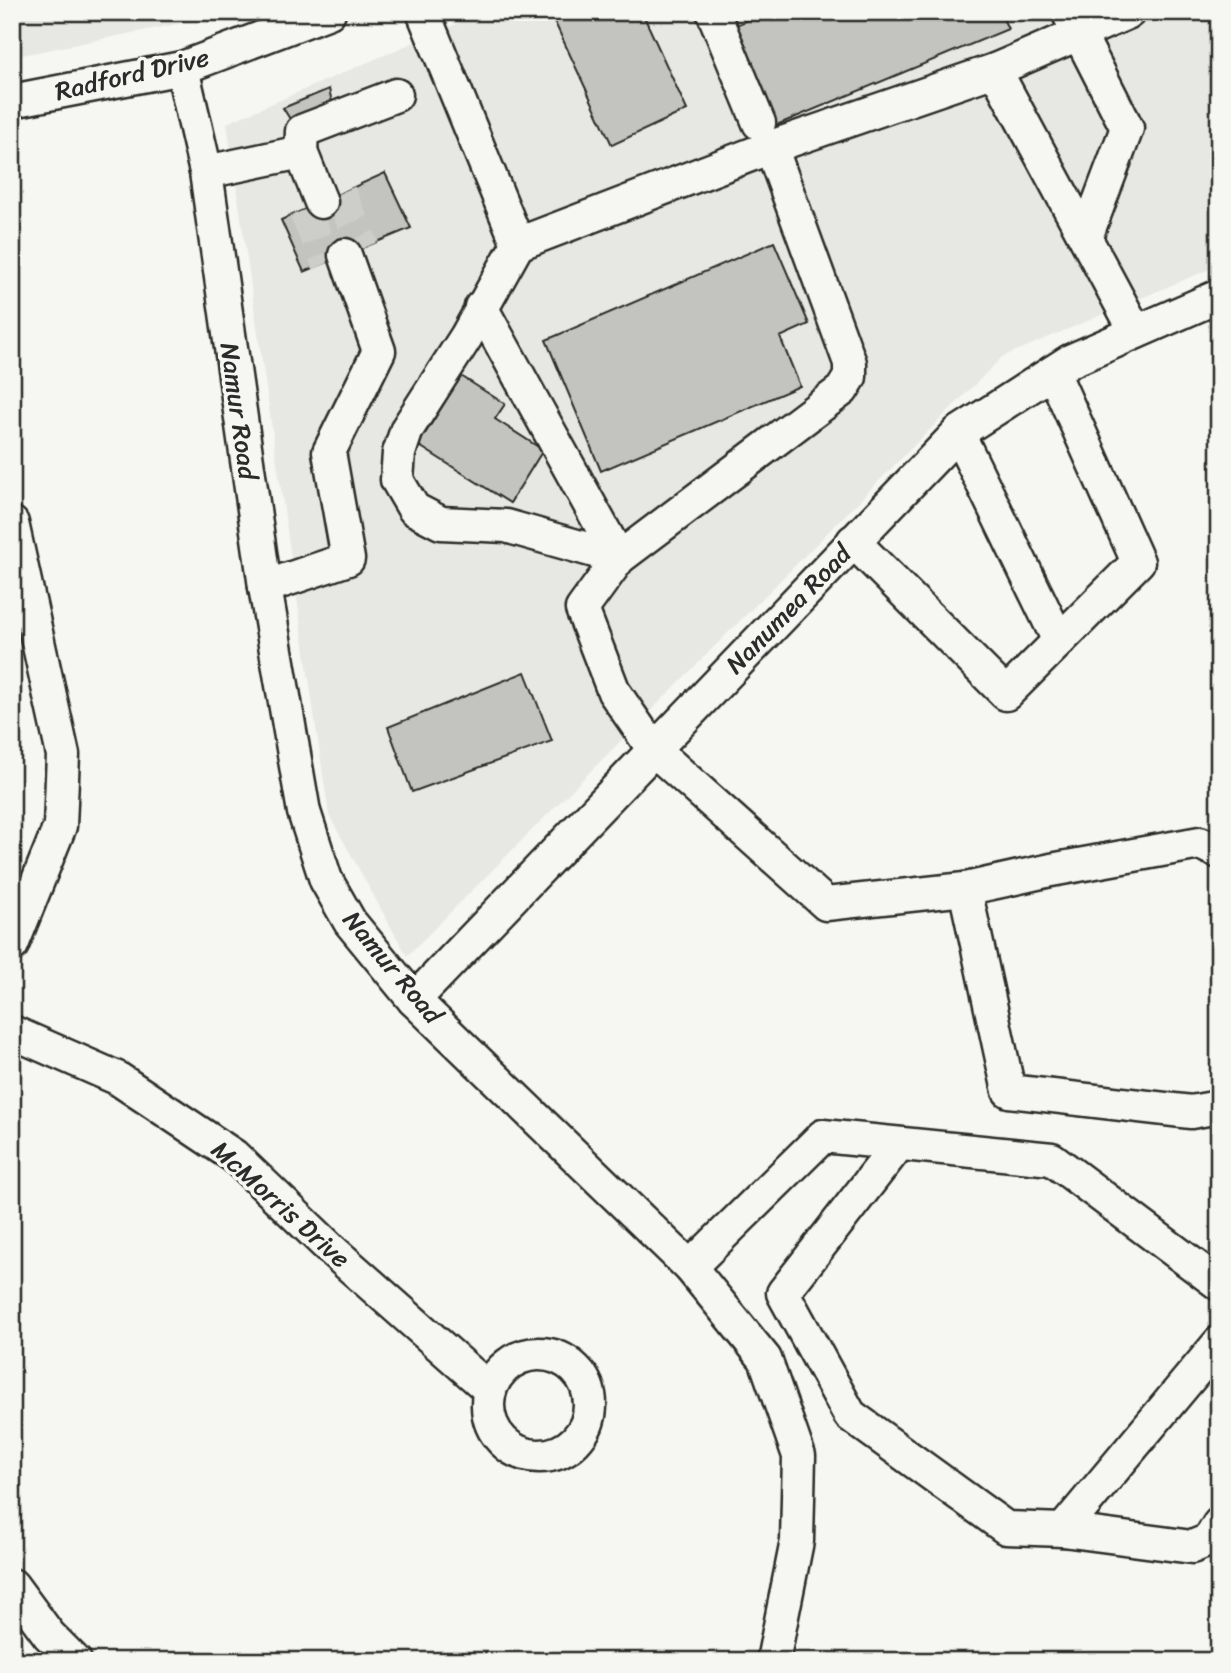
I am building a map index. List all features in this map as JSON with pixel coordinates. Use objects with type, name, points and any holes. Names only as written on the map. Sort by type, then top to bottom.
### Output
[{"type":"street","name":"Radford Drive","points":[[12,101],[182,68],[329,12]]},
{"type":"street","points":[[423,12],[518,244]]},
{"type":"street","points":[[713,12],[765,135],[850,363],[850,377],[842,390],[619,558],[582,609],[614,692],[654,750],[826,904],[965,889],[1051,870],[1200,843],[1219,852]]},
{"type":"street","points":[[619,558],[506,526],[441,523],[414,509],[397,480],[399,453],[407,429],[466,337],[518,244],[765,135],[995,70],[1073,23],[1129,12]]},
{"type":"street","points":[[1073,23],[1127,128],[1086,237]]},
{"type":"street","name":"Namur Road","points":[[182,68],[205,172],[265,587],[304,813],[326,880],[350,922],[414,1000],[690,1267],[765,1359],[799,1456],[797,1541],[773,1661]]},
{"type":"street","points":[[995,70],[1136,332]]},
{"type":"street","points":[[319,197],[301,152],[302,131],[397,95]]},
{"type":"street","points":[[205,172],[301,152]]},
{"type":"street","points":[[265,587],[348,559],[329,452],[379,351],[356,288],[369,262],[345,255]]},
{"type":"street","name":"Nanumea Road","points":[[414,1000],[958,433],[1070,360],[1219,296]]},
{"type":"street","points":[[481,307],[619,558]]},
{"type":"street","points":[[853,541],[1006,695],[1138,562],[1052,372]]},
{"type":"street","points":[[958,433],[1059,641]]},
{"type":"street","points":[[12,523],[63,755],[60,826],[12,945]]},
{"type":"street","points":[[965,889],[1009,1091],[1191,1112],[1219,1107]]},
{"type":"street","name":"McMorris Drive","points":[[12,1032],[117,1078],[234,1156],[334,1252],[490,1390]]},
{"type":"street","points":[[690,1267],[823,1136],[1052,1159],[1219,1284]]},
{"type":"street","points":[[900,1144],[783,1293],[850,1415],[1006,1528],[1063,1530],[1192,1547],[1209,1540],[1219,1524]]},
{"type":"street","points":[[1063,1530],[1219,1343]]},
{"type":"street","points":[[12,1585],[49,1635],[75,1661]]},
{"type":"shaded area","points":[[12,12],[237,12],[12,57]]},
{"type":"shaded area","points":[[484,12],[1219,12],[1219,265],[1002,357],[407,956],[329,815],[227,123]]},
{"type":"building","points":[[550,12],[642,12],[687,110],[612,145]]},
{"type":"building","points":[[765,12],[1000,12],[1008,29],[767,129],[725,30]]},
{"type":"building","points":[[329,89],[333,107],[290,119],[283,108]]},
{"type":"building","points":[[385,173],[411,228],[304,272],[281,220]]},
{"type":"building","points":[[774,242],[809,324],[780,337],[800,386],[601,471],[546,340]]},
{"type":"building","points":[[461,376],[505,404],[495,419],[543,450],[510,503],[418,445]]},
{"type":"building","points":[[525,672],[552,741],[412,792],[388,727]]},
{"type":"tunnel","points":[[340,193],[364,248]]},
{"type":"tunnel","points":[[304,210],[328,263]]}]
